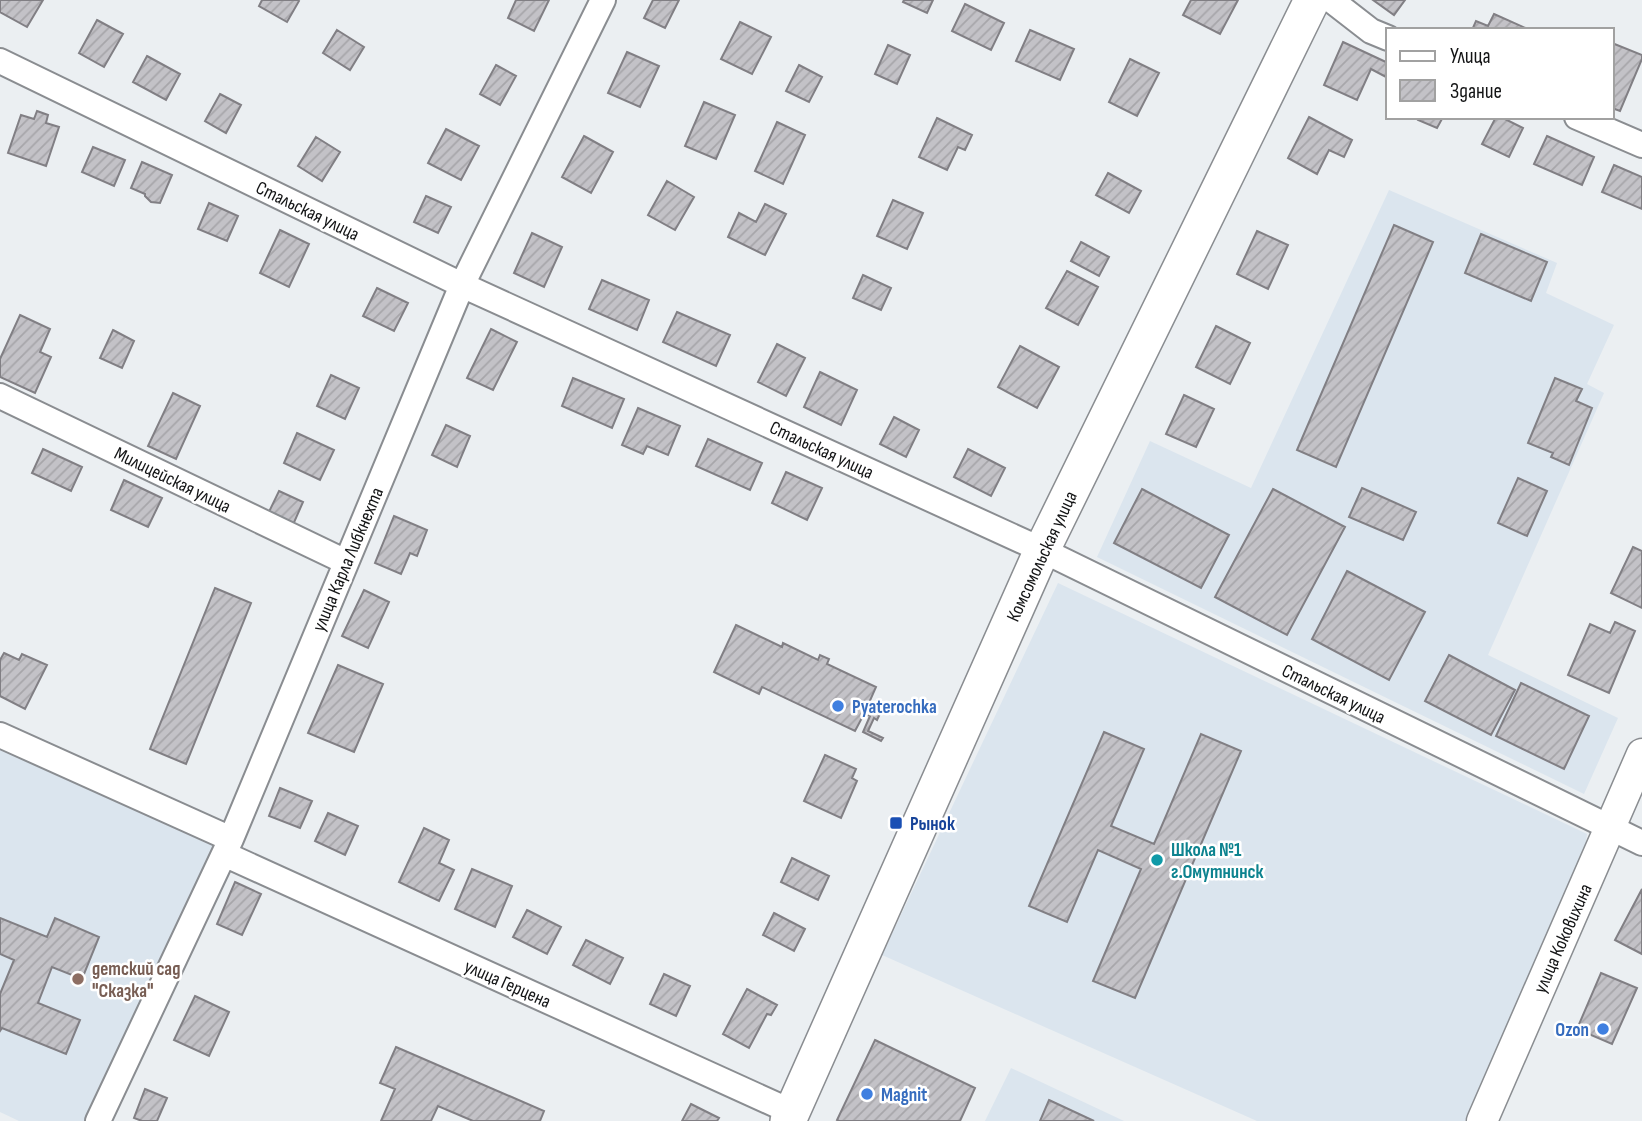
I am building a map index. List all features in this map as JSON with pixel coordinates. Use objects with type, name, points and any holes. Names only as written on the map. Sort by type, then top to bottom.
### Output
[{"type":"main road","name":"Комсомольская улица","points":[[790,1117],[1042,550],[1312,0]]},
{"type":"street","name":"улица Карла Либкнехта","points":[[98,1121],[227,846],[462,285],[603,0]]},
{"type":"street","points":[[1331,0],[1371,31],[1386,37]]},
{"type":"street","name":"Стальская улица","points":[[0,61],[462,285],[1042,550],[1642,843]]},
{"type":"street","points":[[1582,119],[1642,145]]},
{"type":"street","name":"Милицейская улица","points":[[0,396],[346,562]]},
{"type":"street","name":"улица Герцена","points":[[0,735],[790,1117]]},
{"type":"street","name":"улица Коковихина","points":[[1482,1121],[1642,754]]},
{"type":"shaded area","points":[[1389,190],[1557,263],[1546,293],[1614,325],[1587,384],[1604,393],[1488,655],[1618,718],[1584,794],[1097,557],[1150,441],[1251,488]]},
{"type":"shaded area","points":[[1058,583],[1587,834],[1584,855],[1465,1121],[1257,1121],[882,955]]},
{"type":"shaded area","name":"детский сад \"Сказка\"","points":[[0,746],[217,846],[90,1121],[19,1121],[0,1112]]},
{"type":"shaded area","points":[[1011,1068],[1124,1121],[985,1121]]},
{"type":"building","points":[[0,0],[43,0],[27,27],[0,12]]},
{"type":"building","points":[[262,0],[299,1],[287,22],[259,6]]},
{"type":"building","points":[[516,0],[549,0],[534,31],[508,18]]},
{"type":"building","points":[[653,0],[679,0],[665,28],[644,18]]},
{"type":"building","points":[[933,0],[927,13],[903,2]]},
{"type":"building","points":[[1191,0],[1238,0],[1220,34],[1183,15]]},
{"type":"building","points":[[1373,0],[1405,0],[1394,15]]},
{"type":"building","points":[[965,4],[1004,23],[991,50],[952,31]]},
{"type":"building","points":[[1494,14],[1526,28],[1473,28],[1476,21],[1488,26]]},
{"type":"building","points":[[97,20],[123,34],[104,67],[79,53]]},
{"type":"building","points":[[740,22],[771,37],[752,74],[721,59]]},
{"type":"building","points":[[337,30],[364,47],[350,70],[323,53]]},
{"type":"building","points":[[1030,30],[1074,49],[1060,80],[1016,61]]},
{"type":"building","points":[[1343,42],[1386,62],[1386,77],[1371,69],[1357,100],[1324,85]]},
{"type":"building","points":[[1614,44],[1642,55],[1620,111],[1614,109]]},
{"type":"building","points":[[888,45],[910,55],[897,84],[875,74]]},
{"type":"building","points":[[627,52],[659,66],[640,107],[608,93]]},
{"type":"building","points":[[147,56],[180,74],[166,100],[133,82]]},
{"type":"building","points":[[1130,59],[1159,73],[1137,116],[1109,102]]},
{"type":"building","points":[[496,65],[516,76],[500,105],[480,94]]},
{"type":"building","points":[[799,65],[822,77],[809,102],[786,91]]},
{"type":"building","points":[[220,94],[241,105],[226,133],[205,121]]},
{"type":"building","points":[[704,102],[735,115],[716,159],[685,146]]},
{"type":"building","points":[[37,111],[48,115],[46,123],[59,127],[46,166],[8,153],[21,115],[34,119]]},
{"type":"building","points":[[1309,117],[1352,140],[1344,157],[1329,150],[1317,174],[1288,158]]},
{"type":"building","points":[[937,118],[972,135],[965,150],[958,147],[947,170],[919,157]]},
{"type":"building","points":[[1418,119],[1442,119],[1437,128]]},
{"type":"building","points":[[1495,119],[1505,119],[1523,128],[1509,157],[1482,144]]},
{"type":"building","points":[[777,122],[805,135],[783,184],[755,171]]},
{"type":"building","points":[[446,129],[479,146],[461,180],[428,163]]},
{"type":"building","points":[[584,136],[613,152],[591,193],[562,177]]},
{"type":"building","points":[[1547,136],[1594,157],[1582,185],[1534,164]]},
{"type":"building","points":[[316,137],[340,152],[322,181],[298,166]]},
{"type":"building","points":[[93,147],[125,160],[114,186],[82,172]]},
{"type":"building","points":[[142,162],[172,175],[160,203],[151,202],[145,194],[131,188]]},
{"type":"building","points":[[1614,165],[1642,177],[1642,209],[1602,192]]},
{"type":"building","points":[[1108,173],[1141,191],[1129,213],[1096,195]]},
{"type":"building","points":[[667,181],[694,197],[675,230],[648,215]]},
{"type":"building","points":[[426,196],[451,207],[438,233],[414,222]]},
{"type":"building","points":[[893,200],[923,213],[907,249],[877,236]]},
{"type":"building","points":[[209,203],[238,216],[227,241],[198,229]]},
{"type":"building","points":[[765,204],[786,214],[765,255],[728,237],[739,213],[756,222]]},
{"type":"building","points":[[1394,225],[1433,242],[1336,467],[1297,450]]},
{"type":"building","points":[[280,230],[309,244],[289,287],[260,273]]},
{"type":"building","points":[[1257,231],[1288,245],[1268,289],[1237,274]]},
{"type":"building","points":[[532,233],[562,247],[544,287],[514,273]]},
{"type":"building","points":[[1481,234],[1547,262],[1531,301],[1465,273]]},
{"type":"building","points":[[1081,242],[1109,257],[1099,276],[1071,261]]},
{"type":"building","points":[[1067,271],[1098,287],[1078,325],[1046,308]]},
{"type":"building","points":[[863,275],[891,288],[881,310],[853,298]]},
{"type":"building","points":[[602,280],[649,300],[637,330],[589,309]]},
{"type":"building","points":[[377,288],[408,303],[394,331],[363,316]]},
{"type":"building","points":[[677,312],[730,335],[716,366],[663,342]]},
{"type":"building","points":[[20,315],[50,329],[40,352],[51,357],[35,393],[0,377],[0,359]]},
{"type":"building","points":[[1216,326],[1250,343],[1230,384],[1196,367]]},
{"type":"building","points":[[491,329],[517,342],[493,390],[467,378]]},
{"type":"building","points":[[113,330],[134,341],[122,368],[100,358]]},
{"type":"building","points":[[777,344],[805,358],[786,396],[758,382]]},
{"type":"building","points":[[1020,346],[1059,367],[1037,408],[998,387]]},
{"type":"building","points":[[820,372],[857,390],[841,425],[804,407]]},
{"type":"building","points":[[331,375],[359,388],[345,419],[317,406]]},
{"type":"building","points":[[573,378],[624,399],[612,428],[562,406]]},
{"type":"building","points":[[1555,378],[1582,389],[1576,401],[1592,408],[1569,465],[1551,457],[1553,453],[1528,443]]},
{"type":"building","points":[[173,393],[200,406],[176,459],[148,446]]},
{"type":"building","points":[[1184,395],[1214,409],[1196,447],[1166,434]]},
{"type":"building","points":[[638,408],[680,426],[668,455],[647,446],[643,454],[622,445]]},
{"type":"building","points":[[894,417],[919,430],[906,457],[880,444]]},
{"type":"building","points":[[446,425],[470,436],[457,467],[432,455]]},
{"type":"building","points":[[297,433],[334,450],[320,480],[284,463]]},
{"type":"building","points":[[708,439],[762,463],[750,490],[696,466]]},
{"type":"building","points":[[43,449],[82,467],[71,491],[32,473]]},
{"type":"building","points":[[968,449],[1005,468],[991,496],[954,477]]},
{"type":"building","points":[[786,472],[822,488],[807,520],[772,503]]},
{"type":"building","points":[[1518,478],[1547,491],[1527,536],[1498,523]]},
{"type":"building","points":[[124,480],[162,498],[148,527],[111,510]]},
{"type":"building","points":[[1362,488],[1416,512],[1403,540],[1349,517]]},
{"type":"building","points":[[1142,489],[1229,535],[1201,588],[1114,543]]},
{"type":"building","points":[[1273,489],[1345,527],[1287,635],[1215,597]]},
{"type":"building","points":[[279,491],[303,502],[292,527],[267,516]]},
{"type":"building","points":[[394,516],[427,530],[417,556],[410,553],[401,574],[375,563]]},
{"type":"building","points":[[1633,547],[1642,551],[1642,608],[1611,593]]},
{"type":"building","points":[[1347,571],[1425,612],[1389,680],[1312,639]]},
{"type":"building","points":[[215,588],[251,603],[186,764],[150,749]]},
{"type":"building","points":[[364,590],[389,602],[368,648],[342,636]]},
{"type":"building","points":[[1615,622],[1635,631],[1609,693],[1568,675],[1590,624],[1610,633]]},
{"type":"building","points":[[736,625],[782,647],[783,643],[818,660],[820,655],[829,659],[827,664],[876,687],[868,705],[874,708],[878,700],[885,703],[868,731],[883,738],[881,741],[863,732],[870,716],[864,714],[855,731],[762,687],[759,694],[714,672]]},
{"type":"building","points":[[4,653],[19,660],[22,654],[47,665],[25,709],[0,696],[0,660]]},
{"type":"building","points":[[1449,655],[1515,690],[1491,735],[1425,701]]},
{"type":"building","points":[[338,665],[383,684],[354,752],[308,733]]},
{"type":"building","points":[[1521,683],[1589,716],[1564,769],[1496,736]]},
{"type":"building","name":"Школа №1 г.Омутнинск","points":[[1104,732],[1144,749],[1111,826],[1154,844],[1201,734],[1241,751],[1135,998],[1093,981],[1141,869],[1098,850],[1067,922],[1029,906]]},
{"type":"building","points":[[825,755],[856,769],[852,778],[857,781],[841,818],[804,801]]},
{"type":"building","points":[[280,788],[312,801],[300,828],[269,816]]},
{"type":"building","points":[[328,813],[358,826],[345,855],[315,841]]},
{"type":"building","points":[[424,828],[449,840],[439,863],[454,870],[439,901],[399,882]]},
{"type":"building","points":[[792,858],[829,876],[818,900],[781,882]]},
{"type":"building","points":[[472,869],[512,886],[495,927],[455,909]]},
{"type":"building","points":[[235,882],[261,894],[242,935],[217,924]]},
{"type":"building","points":[[1642,889],[1642,954],[1615,940]]},
{"type":"building","points":[[527,910],[561,927],[547,954],[513,937]]},
{"type":"building","points":[[774,913],[805,929],[794,951],[763,935]]},
{"type":"building","points":[[0,918],[47,937],[55,918],[99,937],[82,979],[52,967],[38,1003],[80,1020],[66,1054],[2,1028],[0,1031],[0,994],[14,960],[0,954]]},
{"type":"building","points":[[586,940],[623,958],[610,984],[573,965]]},
{"type":"building","points":[[1601,973],[1637,988],[1612,1044],[1577,1029]]},
{"type":"building","points":[[664,974],[690,986],[676,1016],[650,1004]]},
{"type":"building","points":[[747,989],[777,1005],[771,1015],[767,1014],[749,1048],[723,1034]]},
{"type":"building","points":[[195,996],[229,1012],[209,1056],[174,1040]]},
{"type":"building","points":[[875,1040],[975,1088],[960,1121],[837,1120]]},
{"type":"building","points":[[396,1047],[544,1111],[540,1121],[473,1121],[438,1106],[431,1121],[381,1121],[395,1089],[380,1083]]},
{"type":"building","points":[[145,1089],[167,1098],[157,1121],[134,1118]]},
{"type":"building","points":[[1049,1100],[1094,1121],[1040,1121]]},
{"type":"building","points":[[691,1104],[719,1118],[717,1121],[682,1121]]},
{"type":"place","name":"Pyaterochka","points":[[838,706]]},
{"type":"place","name":"Рынок","points":[[896,823]]},
{"type":"place","name":"Школа №1 г.Омутнинск","points":[[1157,860]]},
{"type":"place","name":"детский сад \"Сказка\"","points":[[78,979]]},
{"type":"place","name":"Ozon","points":[[1603,1029]]},
{"type":"place","name":"Magnit","points":[[867,1094]]}]
